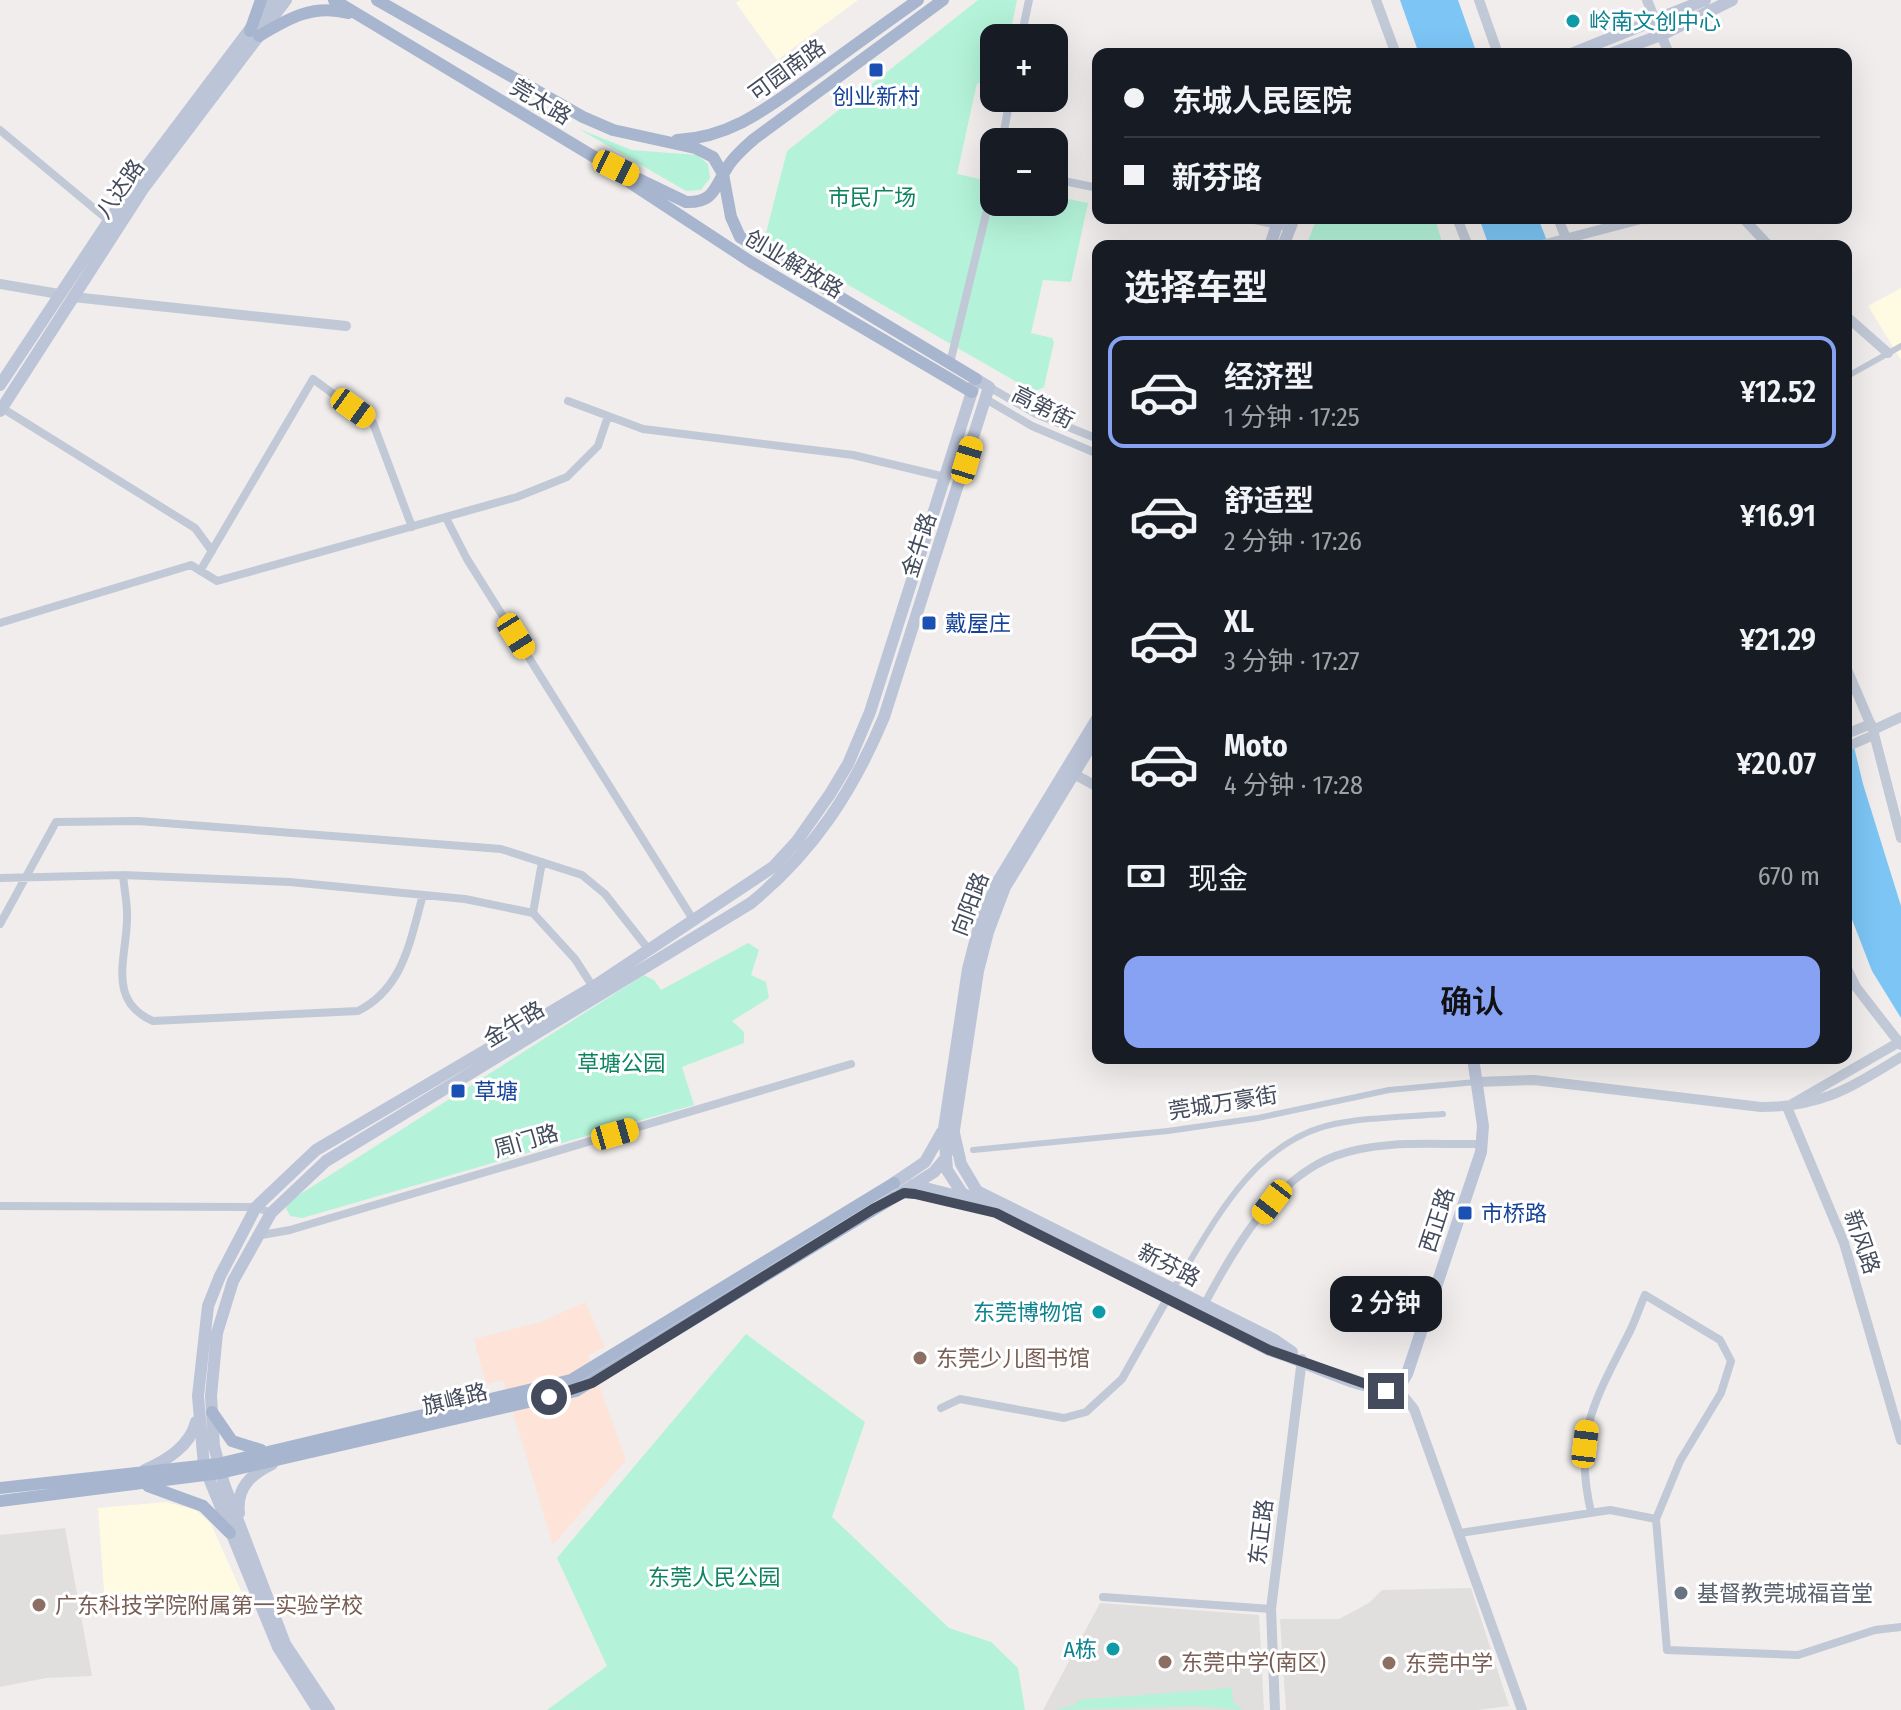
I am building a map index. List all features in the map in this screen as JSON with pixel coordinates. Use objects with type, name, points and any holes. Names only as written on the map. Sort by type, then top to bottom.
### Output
[{"type":"main road","points":[[254,34],[261,0]]},
{"type":"main road","name":"八达路","points":[[1,409],[143,189],[254,34],[272,0]]},
{"type":"main road","name":"八达路","points":[[0,385],[108,220],[254,34],[286,0]]},
{"type":"main road","name":"莞太路","points":[[334,0],[601,161],[686,202],[709,199],[718,189],[723,174]]},
{"type":"main road","name":"莞太路","points":[[377,0],[583,117],[613,130],[666,141]]},
{"type":"main road","name":"可园南路","points":[[666,141],[703,139],[759,116],[918,0]]},
{"type":"main road","name":"可园南路","points":[[723,174],[745,147],[943,0]]},
{"type":"main road","points":[[1586,48],[1705,0]]},
{"type":"main road","points":[[1626,48],[1661,35],[1732,0]]},
{"type":"main road","points":[[254,34],[316,9],[359,16]]},
{"type":"main road","points":[[666,141],[705,151],[713,157],[723,174]]},
{"type":"main road","points":[[728,193],[745,147]]},
{"type":"main road","name":"创业解放路","points":[[601,161],[713,239],[974,385]]},
{"type":"main road","name":"创业解放路","points":[[723,174],[731,217],[740,237],[950,363],[974,385]]},
{"type":"main road","points":[[318,1710],[278,1647],[235,1531],[205,1471],[208,1306],[220,1276],[256,1207],[316,1150],[593,987],[773,867],[797,841],[848,764],[870,712],[974,385]]},
{"type":"main road","name":"高第街","points":[[974,385],[987,393]]},
{"type":"main road","name":"金牛路","points":[[329,1710],[285,1644],[235,1531],[206,1411],[222,1309],[256,1236],[271,1213],[326,1161],[751,903],[785,875],[810,848],[856,780],[884,717],[987,393]]},
{"type":"main road","name":"向阳路","points":[[949,1130],[988,932],[1005,887],[1092,728]]},
{"type":"main road","name":"向阳路","points":[[1069,771],[1092,742]]},
{"type":"main road","name":"西正路","points":[[1398,1389],[1407,1374],[1482,1144],[1474,1064]]},
{"type":"main road","points":[[949,1130],[945,1159],[956,1186],[970,1199],[996,1213]]},
{"type":"main road","points":[[890,1190],[925,1162],[949,1130]]},
{"type":"main road","points":[[949,1130],[970,1183],[1014,1216]]},
{"type":"main road","points":[[890,1190],[915,1185],[934,1172],[945,1159]]},
{"type":"main road","points":[[915,1185],[970,1199],[1014,1216]]},
{"type":"main road","points":[[890,1190],[1014,1216]]},
{"type":"main road","name":"旗峰路","points":[[0,1501],[219,1469],[576,1391],[890,1190]]},
{"type":"main road","name":"新芬路","points":[[1014,1216],[1202,1310],[1269,1350],[1302,1359],[1370,1388],[1386,1391],[1398,1389]]},
{"type":"main road","points":[[206,1411],[232,1441],[279,1456]]},
{"type":"main road","points":[[137,1479],[176,1453],[193,1434],[206,1411]]},
{"type":"main road","points":[[235,1531],[241,1489],[257,1471],[279,1456]]},
{"type":"main road","points":[[137,1479],[203,1506],[235,1531]]},
{"type":"main road","name":"旗峰路","points":[[0,1488],[137,1479]]},
{"type":"street","points":[[1024,24],[1029,0]]},
{"type":"street","points":[[1376,0],[1394,48]]},
{"type":"street","points":[[1479,0],[1496,48]]},
{"type":"street","points":[[1647,0],[1666,48]]},
{"type":"street","points":[[0,130],[108,220]]},
{"type":"street","points":[[1068,182],[1092,187]]},
{"type":"street","points":[[950,363],[986,216]]},
{"type":"street","points":[[1574,240],[1626,224]]},
{"type":"street","points":[[1749,224],[1763,240]]},
{"type":"street","points":[[0,284],[59,294]]},
{"type":"street","points":[[73,297],[346,326]]},
{"type":"street","points":[[1852,321],[1888,353]]},
{"type":"street","points":[[1852,374],[1901,346]]},
{"type":"street","points":[[200,571],[313,379],[373,423],[412,527]]},
{"type":"street","name":"高第街","points":[[987,393],[1092,437]]},
{"type":"street","name":"高第街","points":[[987,393],[1032,426],[1092,451]]},
{"type":"street","points":[[568,401],[643,429],[853,455],[945,477]]},
{"type":"street","points":[[1,409],[195,528],[212,551]]},
{"type":"street","points":[[0,623],[191,565],[217,581],[517,497],[567,477],[598,446],[608,416]]},
{"type":"street","points":[[446,518],[467,559],[694,921]]},
{"type":"street","points":[[1852,683],[1870,731],[1901,838]]},
{"type":"street","points":[[1852,743],[1901,717]]},
{"type":"street","points":[[1852,733],[1870,731]]},
{"type":"street","points":[[1069,771],[1092,784]]},
{"type":"street","points":[[0,924],[56,822],[138,821],[501,849],[582,875],[605,894],[649,950]]},
{"type":"street","points":[[533,913],[542,862]]},
{"type":"street","points":[[123,875],[128,918],[121,985],[132,1008],[153,1021],[358,1011],[379,1001],[403,964],[423,895]]},
{"type":"street","points":[[0,878],[123,875],[290,882],[465,899],[533,913],[575,959],[593,987]]},
{"type":"street","points":[[1787,1107],[1900,1040],[1887,1028],[1852,976]]},
{"type":"street","points":[[1477,1082],[1534,1080],[1761,1107],[1787,1107],[1826,1100],[1901,1057]]},
{"type":"street","name":"周门路","points":[[256,1236],[290,1230],[851,1064]]},
{"type":"street","name":"莞城万豪街","points":[[973,1150],[1180,1129],[1258,1118],[1389,1090],[1477,1082]]},
{"type":"street","name":"新风路","points":[[1787,1107],[1844,1243],[1901,1440]]},
{"type":"street","points":[[941,1408],[960,1399],[1064,1418],[1086,1412],[1122,1379],[1170,1294],[1233,1195],[1260,1164],[1284,1145],[1326,1126],[1443,1114]]},
{"type":"street","points":[[1202,1310],[1217,1280],[1272,1202],[1315,1166],[1336,1155],[1386,1146],[1482,1144]]},
{"type":"street","points":[[0,1206],[256,1207],[271,1213]]},
{"type":"street","points":[[1591,1512],[1583,1460],[1594,1399],[1645,1295],[1720,1340],[1731,1361],[1721,1393],[1680,1461],[1656,1519],[1667,1650],[1798,1655],[1875,1630],[1901,1627]]},
{"type":"street","name":"东正路","points":[[1275,1710],[1271,1609],[1302,1359]]},
{"type":"street","points":[[1398,1389],[1414,1409],[1522,1710]]},
{"type":"street","points":[[1460,1533],[1610,1510],[1656,1519]]},
{"type":"street","points":[[1103,1597],[1271,1609]]},
{"type":"shaded area","points":[[740,0],[858,0],[777,60],[736,3]]},
{"type":"shaded area","points":[[1901,288],[1901,360],[1868,306]]},
{"type":"shaded area","points":[[585,1302],[605,1347],[588,1355],[626,1460],[553,1545],[503,1380],[486,1384],[474,1339],[541,1322]]},
{"type":"shaded area","points":[[166,1502],[196,1510],[211,1524],[242,1593],[105,1605],[98,1508]]},
{"type":"shaded area","name":"广东科技学院附属第一实验学校","points":[[65,1528],[92,1676],[46,1678],[0,1687],[0,1535]]},
{"type":"shaded area","name":"东莞中学","points":[[1471,1588],[1509,1706],[1478,1710],[1286,1710],[1280,1619],[1339,1619],[1369,1603],[1382,1590]]},
{"type":"shaded area","name":"东莞中学(南区)","points":[[1100,1603],[1259,1615],[1264,1710],[1043,1710]]},
{"type":"green space","name":"市民广场","points":[[978,0],[1017,0],[1012,24],[980,24],[980,84],[977,83],[957,174],[980,179],[980,216],[1068,216],[1068,199],[1088,203],[1071,282],[1043,280],[1031,333],[1052,338],[1054,342],[1044,387],[1034,392],[765,237],[787,151]]},
{"type":"green space","points":[[579,129],[632,150],[697,155],[708,164],[710,178],[701,190],[686,191]]},
{"type":"green space","points":[[1315,224],[1437,224],[1441,240],[1308,240]]},
{"type":"green space","name":"草塘公园","points":[[748,943],[759,950],[751,975],[766,982],[769,998],[732,1021],[744,1032],[744,1043],[682,1067],[694,1105],[302,1218],[290,1216],[286,1208],[291,1200],[644,975],[654,980],[661,990]]},
{"type":"green space","name":"东莞人民公园","points":[[746,1334],[865,1422],[832,1517],[949,1628],[991,1642],[1018,1668],[1025,1710],[547,1710],[607,1666],[557,1558]]},
{"type":"green space","points":[[1232,1688],[1233,1702],[1243,1710],[1199,1706],[1056,1710],[1077,1704],[1077,1700]]},
{"type":"water","points":[[1400,0],[1458,0],[1475,48],[1417,48]]},
{"type":"water","points":[[1481,224],[1540,224],[1547,240],[1487,240]]},
{"type":"water","points":[[1852,739],[1901,906],[1901,1018],[1872,971],[1852,919]]},
{"type":"place","name":"岭南文创中心","points":[[1573,21]]},
{"type":"place","name":"创业新村","points":[[876,70]]},
{"type":"place","name":"戴屋庄","points":[[929,623]]},
{"type":"place","name":"草塘","points":[[458,1091]]},
{"type":"place","name":"市桥路","points":[[1465,1213]]},
{"type":"place","name":"东莞博物馆","points":[[1099,1312]]},
{"type":"place","name":"东莞少儿图书馆","points":[[920,1358]]},
{"type":"place","name":"基督教莞城福音堂","points":[[1681,1593]]},
{"type":"place","name":"广东科技学院附属第一实验学校","points":[[39,1605]]},
{"type":"place","name":"A栋","points":[[1113,1649]]},
{"type":"place","name":"东莞中学(南区)","points":[[1165,1662]]},
{"type":"place","name":"东莞中学","points":[[1389,1663]]},
{"type":"route","points":[[549,1397],[576,1391],[592,1383],[873,1209],[904,1193],[996,1213],[1269,1350],[1302,1359],[1370,1388],[1386,1391]]}]
